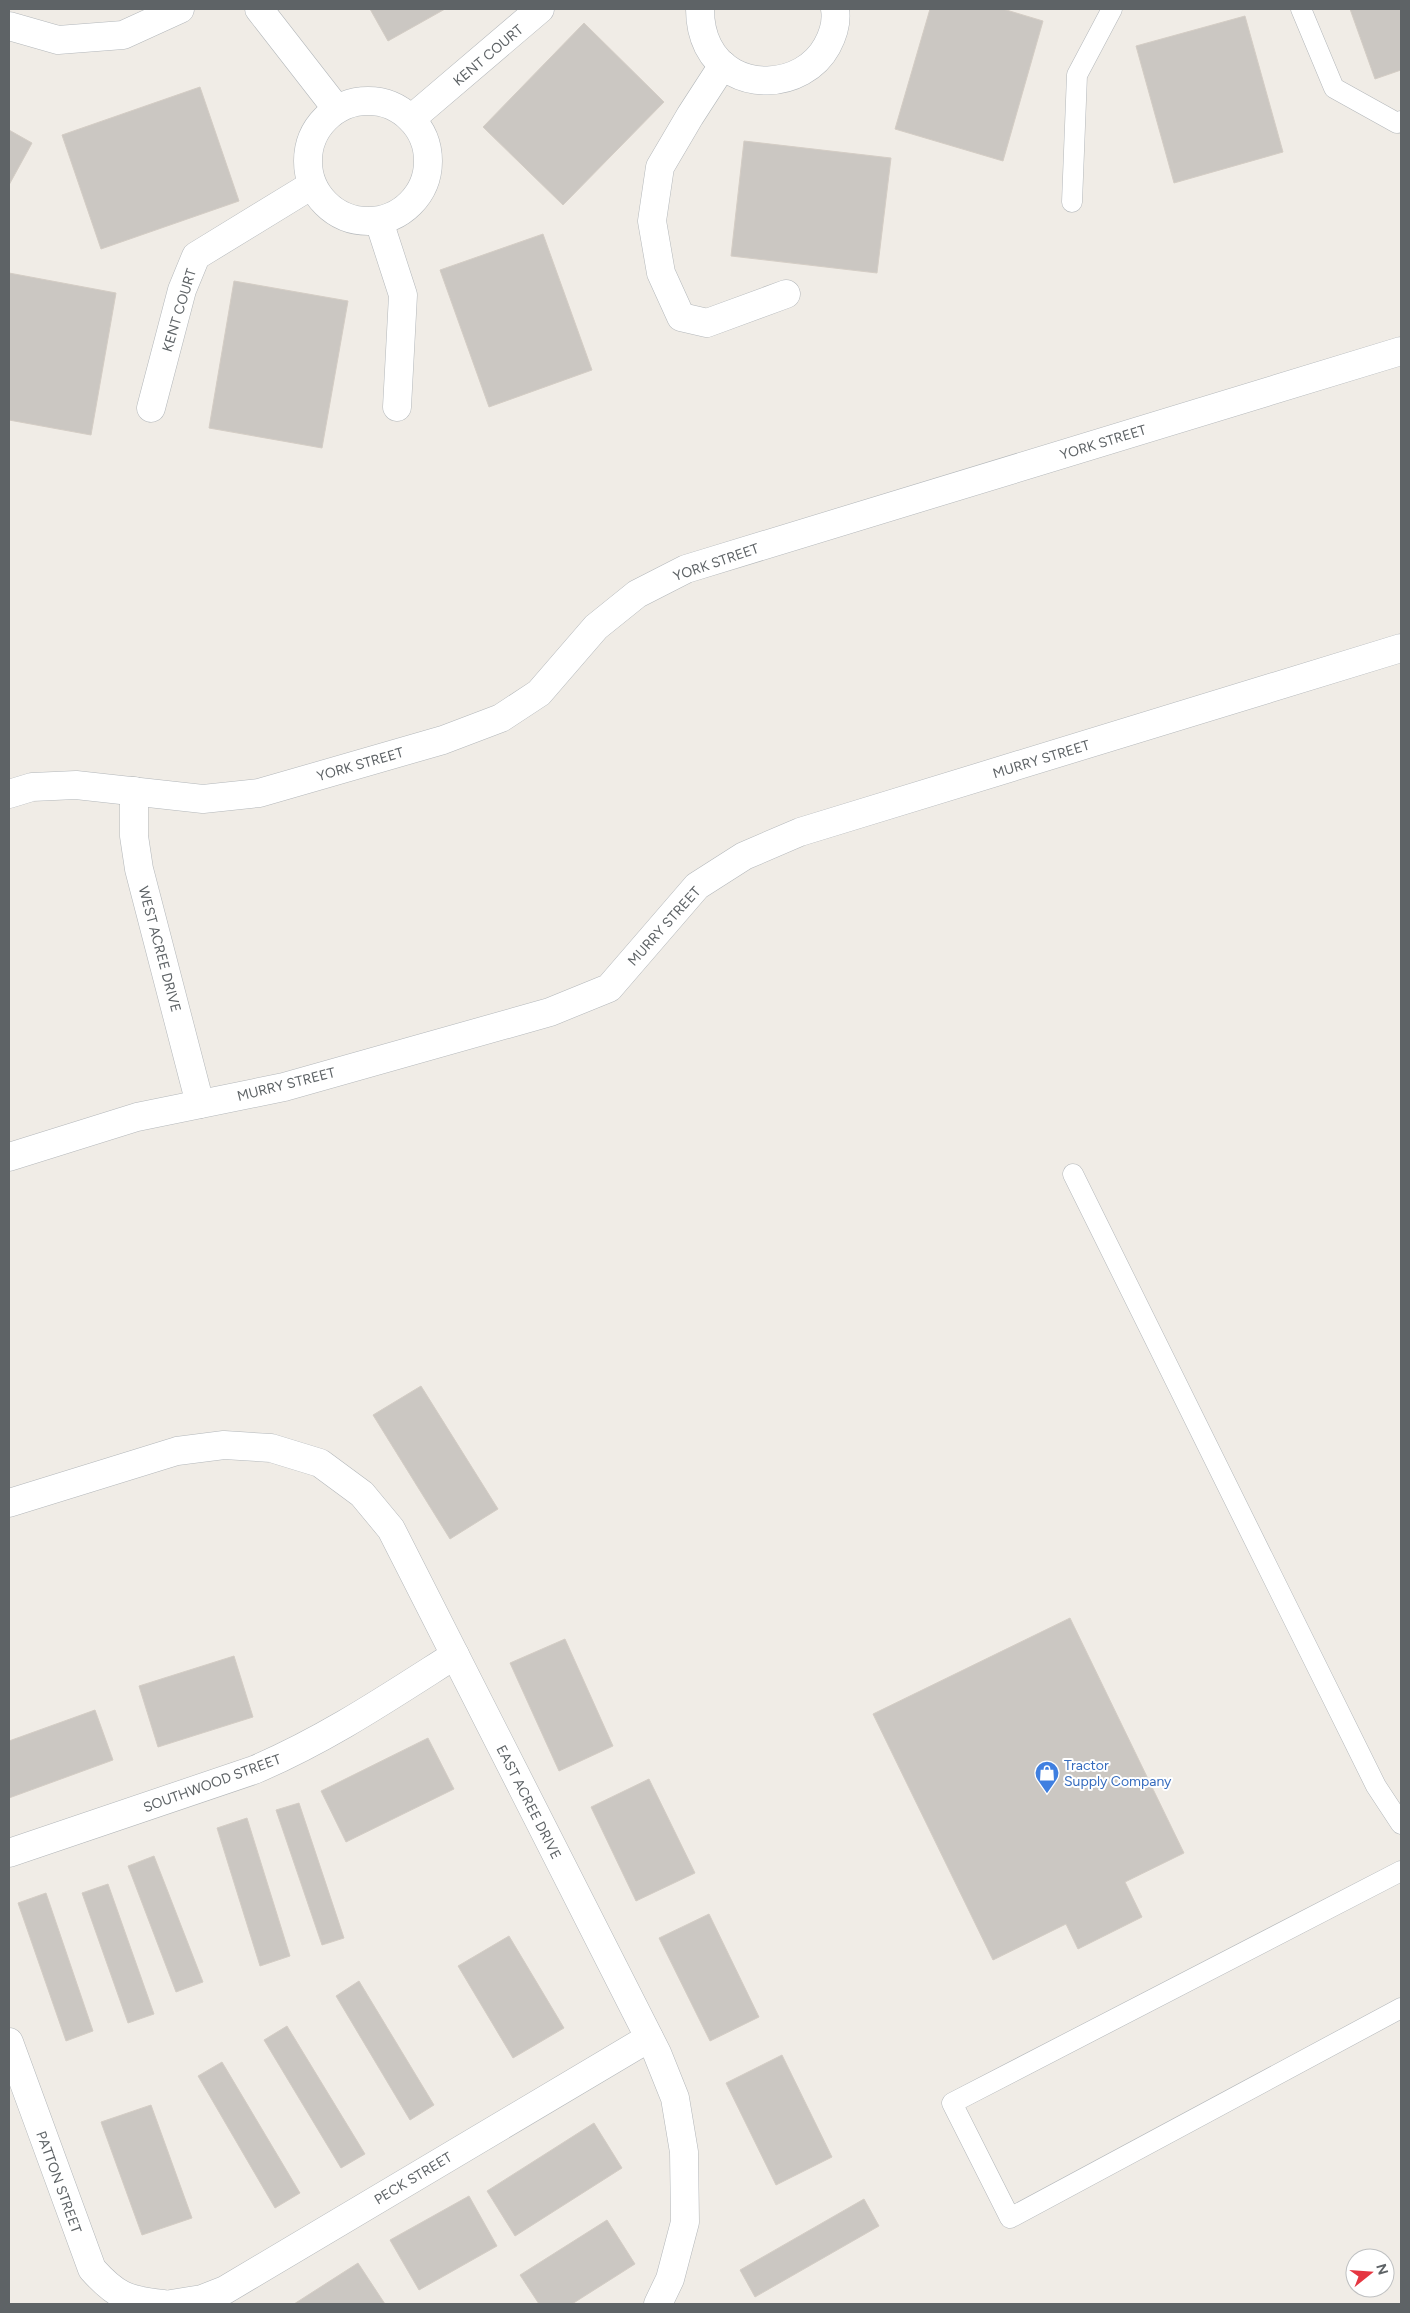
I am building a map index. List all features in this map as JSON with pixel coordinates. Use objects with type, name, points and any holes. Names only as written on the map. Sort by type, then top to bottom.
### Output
[{"type":"street","points":[[9,26],[58,40],[124,35],[180,9]]},
{"type":"street","points":[[259,9],[336,108]]},
{"type":"street","name":"KENT COURT","points":[[412,119],[540,9]]},
{"type":"street","points":[[700,9],[700,24],[708,47],[723,65],[744,77],[767,82],[788,79],[801,72],[822,54],[832,36],[835,9]]},
{"type":"street","points":[[723,65],[660,167],[652,220],[661,273],[681,317],[707,323],[786,294]]},
{"type":"street","points":[[376,100],[396,106],[412,119],[422,134],[428,152],[428,170],[422,188],[411,204],[396,215],[379,221],[359,221],[339,214],[323,202],[312,185],[307,168],[308,151],[313,134],[323,119],[336,108],[356,101],[376,100]]},
{"type":"street","name":"KENT COURT","points":[[151,408],[182,290],[196,256],[312,185]]},
{"type":"street","points":[[379,221],[403,295],[397,407]]},
{"type":"street","name":"YORK STREET","points":[[9,794],[32,787],[76,785],[203,799],[259,793],[443,740],[501,718],[540,693],[596,627],[637,594],[686,569],[1401,351]]},
{"type":"street","name":"MURRY STREET","points":[[9,1157],[137,1117],[284,1087],[550,1012],[609,988],[697,886],[744,856],[800,832],[1401,648]]},
{"type":"street","name":"WEST ACREE DRIVE","points":[[134,791],[134,836],[139,868],[200,1104]]},
{"type":"street","name":"EAST ACREE DRIVE","points":[[9,1503],[177,1451],[224,1445],[271,1448],[320,1463],[362,1494],[391,1529],[649,2038],[675,2098],[684,2152],[685,2222],[670,2279],[658,2304]]},
{"type":"street","name":"SOUTHWOOD STREET","points":[[9,1853],[254,1770],[291,1754],[337,1730],[455,1655]]},
{"type":"street","name":"PECK STREET","points":[[171,2304],[202,2299],[225,2290],[649,2038]]},
{"type":"street","name":"PATTON STREET","points":[[9,2042],[92,2269],[109,2288],[136,2301],[163,2304]]},
{"type":"lane","points":[[1072,202],[1077,75],[1112,9]]},
{"type":"lane","points":[[1301,9],[1334,88],[1397,123],[1401,121]]},
{"type":"lane","points":[[1073,1174],[1376,1786],[1401,1824]]},
{"type":"lane","points":[[1401,1870],[952,2103],[1010,2218],[1401,2008]]},
{"type":"building","points":[[370,9],[445,9],[388,41]]},
{"type":"building","points":[[930,9],[1003,9],[1043,21],[1003,161],[895,129]]},
{"type":"building","points":[[1350,9],[1401,9],[1401,70],[1375,79]]},
{"type":"building","points":[[1245,16],[1283,152],[1174,183],[1136,46]]},
{"type":"building","points":[[584,23],[664,102],[563,205],[483,127]]},
{"type":"building","points":[[200,87],[239,201],[101,249],[62,135]]},
{"type":"building","points":[[9,130],[32,143],[9,185]]},
{"type":"building","points":[[744,141],[891,158],[877,273],[731,256]]},
{"type":"building","points":[[543,234],[592,370],[489,407],[440,270]]},
{"type":"building","points":[[9,273],[116,293],[91,435],[9,420]]},
{"type":"building","points":[[234,281],[348,301],[322,448],[209,428]]},
{"type":"building","points":[[421,1386],[498,1509],[450,1539],[373,1415]]},
{"type":"building","points":[[1070,1618],[1184,1853],[1125,1882],[1142,1917],[1078,1949],[1066,1924],[993,1960],[873,1714]]},
{"type":"building","points":[[565,1639],[613,1746],[559,1771],[510,1663]]},
{"type":"building","points":[[234,1656],[253,1717],[158,1747],[139,1686]]},
{"type":"building","points":[[95,1710],[113,1760],[9,1798],[9,1741]]},
{"type":"building","points":[[428,1738],[454,1789],[346,1842],[321,1791]]},
{"type":"building","points":[[649,1779],[695,1873],[636,1901],[591,1807]]},
{"type":"building","points":[[299,1803],[344,1938],[322,1945],[276,1810]]},
{"type":"building","points":[[247,1818],[290,1956],[260,1966],[217,1828]]},
{"type":"building","points":[[154,1856],[203,1982],[176,1992],[128,1866]]},
{"type":"building","points":[[108,1884],[154,2014],[128,2023],[82,1893]]},
{"type":"building","points":[[46,1893],[93,2031],[66,2041],[18,1903]]},
{"type":"building","points":[[709,1914],[759,2017],[710,2041],[659,1938]]},
{"type":"building","points":[[509,1936],[564,2028],[513,2058],[458,1966]]},
{"type":"building","points":[[359,1981],[434,2105],[410,2120],[336,1996]]},
{"type":"building","points":[[287,2026],[365,2154],[341,2168],[264,2040]]},
{"type":"building","points":[[782,2055],[832,2157],[776,2185],[726,2083]]},
{"type":"building","points":[[222,2062],[300,2193],[275,2208],[198,2076]]},
{"type":"building","points":[[151,2105],[192,2218],[142,2235],[101,2122]]},
{"type":"building","points":[[594,2123],[622,2168],[515,2236],[487,2191]]},
{"type":"building","points":[[469,2196],[497,2246],[419,2290],[390,2240]]},
{"type":"building","points":[[864,2199],[879,2226],[755,2297],[740,2270]]},
{"type":"building","points":[[607,2220],[635,2264],[572,2304],[539,2304],[520,2275]]},
{"type":"building","points":[[358,2263],[385,2304],[294,2304]]},
{"type":"place","name":"Tractor Supply Company","points":[[1047,1794]]}]
